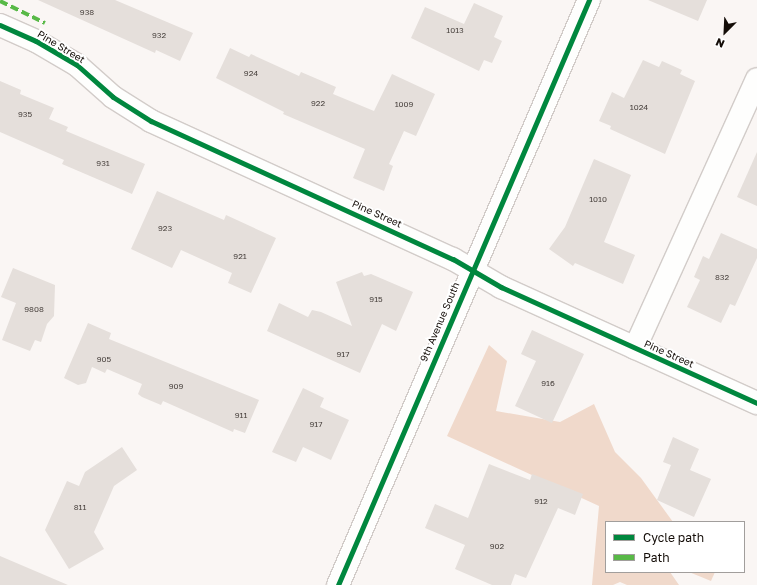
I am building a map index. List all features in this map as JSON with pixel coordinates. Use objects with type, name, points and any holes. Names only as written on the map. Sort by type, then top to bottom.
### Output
[{"type":"street","name":"9th Avenue South","points":[[338,585],[472,269],[589,0]]},
{"type":"street","name":"Pine Street","points":[[0,25],[36,41],[78,65],[113,97],[151,121],[472,269],[501,287],[757,402]]},
{"type":"street","points":[[635,348],[757,78]]},
{"type":"shaded area","points":[[489,345],[507,361],[496,411],[560,422],[594,404],[615,452],[641,478],[672,521],[605,521],[605,573],[671,573],[679,585],[627,585],[620,582],[613,585],[592,585],[599,506],[447,436]]},
{"type":"shaded area","points":[[691,573],[715,573],[711,581]]},
{"type":"building","points":[[38,0],[115,0],[193,33],[180,61],[156,50],[155,53]]},
{"type":"building","points":[[648,0],[707,0],[698,21]]},
{"type":"building","points":[[474,3],[503,16],[494,37],[502,41],[492,63],[484,60],[479,71],[411,38],[425,7],[464,24]]},
{"type":"building","points":[[230,48],[249,57],[251,54],[299,76],[301,72],[336,87],[333,94],[374,111],[392,74],[435,94],[416,136],[404,131],[389,164],[393,166],[384,191],[353,178],[365,149],[283,114],[284,112],[216,78]]},
{"type":"building","points":[[643,60],[659,67],[662,61],[682,70],[680,74],[695,81],[665,154],[610,129],[611,126],[599,121],[612,92],[624,98]]},
{"type":"building","points":[[0,81],[21,90],[20,94],[54,108],[49,119],[68,127],[66,131],[145,164],[132,194],[62,164],[64,160],[0,132]]},
{"type":"building","points":[[757,152],[757,206],[737,197]]},
{"type":"building","points":[[594,159],[631,175],[604,242],[635,255],[623,284],[575,263],[573,266],[549,249],[565,227]]},
{"type":"building","points":[[157,191],[224,220],[226,215],[276,238],[251,293],[228,283],[232,273],[181,250],[172,268],[131,249]]},
{"type":"building","points":[[721,233],[757,249],[757,258],[735,306],[730,304],[721,323],[687,307],[700,280],[694,277],[703,256],[709,259]]},
{"type":"building","points":[[13,268],[55,285],[54,316],[47,324],[41,342],[35,340],[30,351],[2,340],[16,303],[1,297]]},
{"type":"building","points":[[362,272],[364,276],[371,274],[413,292],[396,331],[382,324],[360,373],[267,331],[279,303],[308,317],[312,310],[321,312],[352,326],[336,282]]},
{"type":"building","points":[[88,323],[111,333],[109,339],[259,400],[245,433],[234,429],[233,432],[163,401],[161,405],[142,397],[138,394],[142,384],[107,369],[105,373],[92,367],[86,383],[78,385],[64,378]]},
{"type":"building","points":[[532,330],[584,354],[552,423],[515,406],[536,361],[521,354]]},
{"type":"building","points":[[303,388],[324,398],[320,407],[349,420],[331,460],[303,447],[296,462],[272,452]]},
{"type":"building","points":[[673,437],[699,449],[690,470],[711,479],[694,517],[657,500],[671,465],[663,462]]},
{"type":"building","points":[[122,447],[137,470],[114,486],[94,532],[104,549],[69,569],[45,530],[67,481],[79,486],[85,472]]},
{"type":"building","points":[[489,464],[530,480],[532,474],[583,494],[575,515],[558,508],[526,578],[515,574],[511,585],[492,585],[455,569],[465,545],[425,528],[435,504],[468,518]]},
{"type":"building","points":[[0,556],[68,585],[0,585]]},
{"type":"marked path","points":[[0,1],[45,23]]},
{"type":"cycle path","points":[[338,585],[589,0]]},
{"type":"cycle path","points":[[0,25],[36,41],[77,65],[113,97],[151,121],[453,259],[501,287],[757,403]]}]
